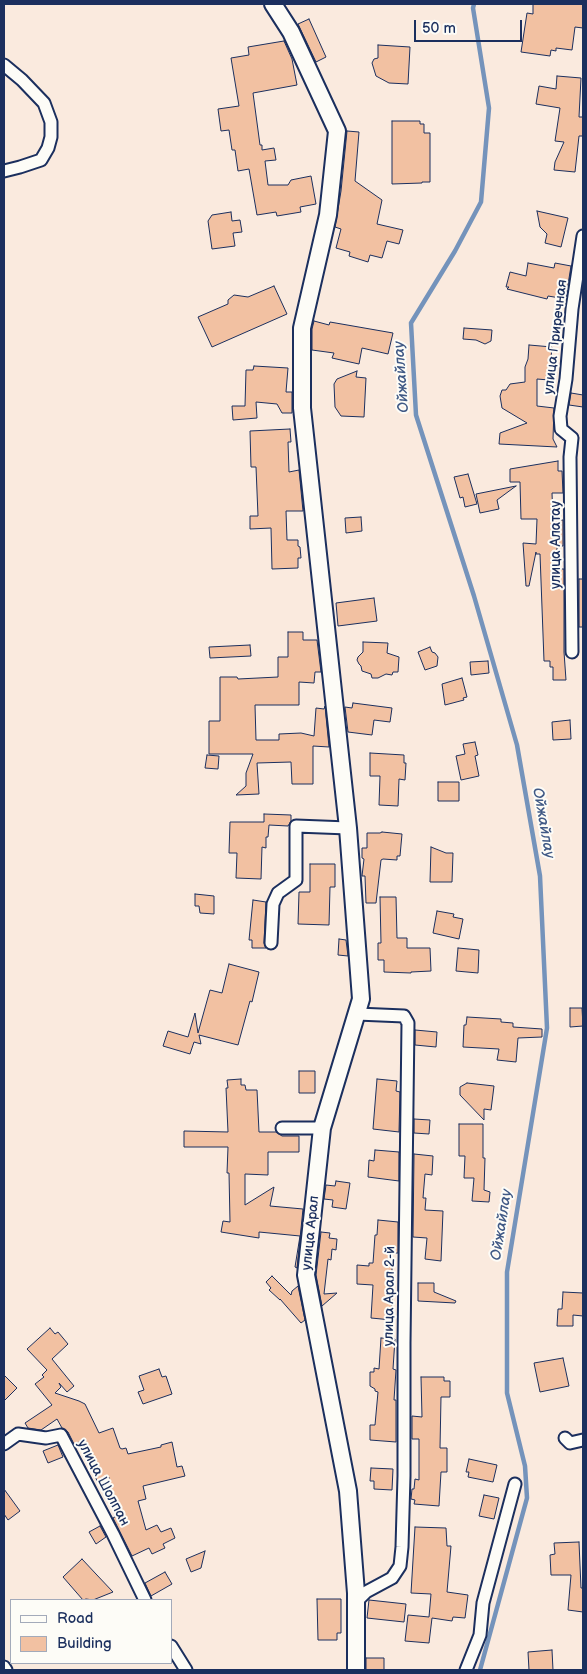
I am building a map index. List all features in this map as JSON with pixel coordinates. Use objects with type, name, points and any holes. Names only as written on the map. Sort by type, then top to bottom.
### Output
[{"type":"street","name":"улица Арал","points":[[274,4],[291,32],[337,131],[328,215],[302,328],[302,408],[348,828],[361,998],[322,1128],[306,1275],[348,1491],[356,1602],[356,1670]]},
{"type":"street","points":[[4,64],[44,103],[51,122],[51,137],[48,148],[41,160],[4,171]]},
{"type":"street","name":"улица Приречная","points":[[577,438],[561,429],[560,416],[566,380],[572,309],[583,236]]},
{"type":"street","name":"улица Алатау","points":[[572,652],[570,456],[577,438]]},
{"type":"street","points":[[271,943],[273,904],[278,893],[296,880],[296,826],[348,828]]},
{"type":"street","name":"улица Арал 2-й","points":[[356,1602],[366,1592],[392,1578],[400,1566],[402,1546],[408,1024],[404,1016],[357,1014]]},
{"type":"street","points":[[282,1128],[322,1128]]},
{"type":"street","name":"улица Шолпан","points":[[4,1444],[18,1434],[46,1438],[61,1435],[145,1599]]},
{"type":"street","points":[[565,1438],[570,1443],[583,1440]]},
{"type":"street","points":[[466,1670],[480,1635],[483,1603],[515,1484]]},
{"type":"street","points":[[172,1648],[186,1670]]},
{"type":"building","points":[[533,4],[583,4],[583,28],[575,27],[572,50],[556,48],[556,51],[551,50],[550,56],[521,52],[527,13],[533,14]]},
{"type":"building","points":[[309,19],[326,57],[316,62],[298,24]]},
{"type":"building","points":[[284,41],[292,59],[297,85],[253,93],[260,145],[262,145],[262,150],[274,148],[276,160],[265,161],[268,185],[288,185],[291,180],[311,176],[316,204],[300,207],[301,212],[277,216],[276,212],[257,215],[249,169],[238,171],[235,150],[232,150],[229,130],[221,131],[218,109],[239,106],[231,58],[249,55],[248,47]]},
{"type":"building","points":[[378,45],[410,47],[408,84],[389,83],[376,76],[372,63],[374,59],[378,58]]},
{"type":"building","points":[[557,76],[581,78],[579,117],[583,117],[583,136],[579,136],[575,172],[554,170],[555,162],[564,142],[555,141],[560,108],[536,104],[539,86],[556,89]]},
{"type":"building","points":[[392,121],[420,121],[420,124],[424,124],[424,133],[430,133],[430,182],[392,184]]},
{"type":"building","points":[[347,131],[359,132],[355,181],[382,200],[377,224],[403,230],[399,244],[387,241],[382,258],[370,255],[368,262],[349,256],[350,252],[336,248],[341,229],[335,227]]},
{"type":"building","points":[[537,211],[568,218],[561,247],[545,243],[547,234],[540,227]]},
{"type":"building","points":[[231,212],[232,221],[240,220],[242,232],[233,233],[235,246],[212,249],[208,221],[212,215]]},
{"type":"building","points":[[528,263],[554,268],[555,263],[571,266],[566,297],[548,296],[547,299],[507,289],[509,287],[506,287],[510,272],[526,276]]},
{"type":"building","points":[[274,286],[287,314],[212,347],[198,317],[228,304],[228,300],[234,295],[248,297]]},
{"type":"building","points":[[314,321],[329,325],[330,322],[393,333],[388,354],[362,348],[359,364],[332,358],[334,353],[312,350]]},
{"type":"building","points":[[464,328],[492,330],[491,341],[485,344],[476,340],[463,339]]},
{"type":"building","points":[[529,345],[552,347],[549,380],[537,379],[537,406],[554,408],[553,439],[557,447],[499,444],[500,433],[527,423],[502,408],[500,396],[502,390],[506,390],[510,384],[525,382],[525,367],[528,359]]},
{"type":"building","points":[[254,366],[288,368],[286,392],[292,392],[292,413],[282,413],[277,404],[256,402],[257,418],[233,420],[232,406],[245,406],[246,370],[253,370]]},
{"type":"building","points":[[357,371],[356,377],[366,378],[364,417],[341,416],[335,407],[334,384],[337,379]]},
{"type":"building","points":[[571,393],[583,395],[583,407],[569,405]]},
{"type":"building","points":[[290,429],[291,442],[288,442],[289,472],[299,470],[303,511],[286,511],[287,540],[298,540],[301,558],[298,558],[298,568],[272,569],[271,528],[250,529],[250,516],[258,516],[256,467],[251,467],[250,431]]},
{"type":"building","points":[[558,461],[558,471],[562,471],[563,493],[552,493],[553,520],[563,520],[563,546],[557,546],[557,569],[564,569],[566,680],[553,680],[553,667],[550,667],[550,661],[544,661],[540,554],[536,554],[536,552],[529,586],[526,586],[523,543],[536,544],[537,519],[521,519],[520,482],[510,482],[510,469]]},
{"type":"building","points":[[468,474],[477,504],[465,507],[463,497],[460,498],[454,477]]},
{"type":"building","points":[[516,486],[497,500],[499,509],[480,513],[476,494]]},
{"type":"building","points":[[361,517],[362,531],[346,533],[345,518]]},
{"type":"building","points":[[579,579],[583,579],[583,627],[579,627]]},
{"type":"building","points":[[374,598],[377,621],[338,626],[336,603]]},
{"type":"building","points":[[288,632],[303,632],[303,640],[317,640],[321,672],[315,672],[314,683],[299,682],[299,705],[255,705],[256,740],[279,740],[279,734],[301,733],[314,736],[316,708],[324,709],[325,706],[329,747],[313,746],[313,784],[292,784],[291,762],[257,763],[259,794],[236,795],[246,786],[246,773],[253,754],[209,754],[209,721],[220,721],[220,677],[237,677],[238,679],[278,677],[278,657],[288,657]]},
{"type":"building","points":[[363,642],[388,643],[387,653],[399,657],[398,672],[393,672],[392,675],[386,674],[378,678],[372,678],[371,674],[362,671],[357,660],[363,652]]},
{"type":"building","points":[[250,645],[251,656],[210,658],[209,647]]},
{"type":"building","points":[[430,647],[432,652],[438,657],[437,666],[425,670],[418,652]]},
{"type":"building","points":[[488,661],[489,673],[471,675],[470,662]]},
{"type":"building","points":[[462,678],[467,697],[463,698],[464,700],[445,705],[442,684]]},
{"type":"building","points":[[353,703],[392,708],[390,722],[374,720],[372,735],[348,732],[345,707],[352,708]]},
{"type":"building","points":[[570,720],[571,739],[553,740],[552,722]]},
{"type":"building","points":[[475,742],[478,755],[475,756],[479,776],[461,780],[456,756],[465,754],[463,744]]},
{"type":"building","points":[[370,753],[404,755],[404,763],[406,763],[405,780],[399,779],[398,806],[379,805],[380,776],[370,776]]},
{"type":"building","points":[[207,755],[219,756],[218,769],[205,768]]},
{"type":"building","points":[[438,782],[459,782],[459,801],[438,801]]},
{"type":"building","points":[[264,814],[291,815],[291,821],[288,826],[269,825],[266,848],[262,847],[261,879],[236,878],[237,853],[229,853],[230,822],[264,822]]},
{"type":"building","points":[[367,833],[402,834],[400,856],[397,856],[397,860],[381,860],[376,903],[366,903],[365,876],[362,876],[364,859],[362,858],[362,848],[367,848]]},
{"type":"building","points":[[431,847],[446,853],[453,853],[452,882],[430,882]]},
{"type":"building","points":[[310,864],[335,864],[335,887],[330,887],[329,925],[298,924],[299,892],[310,892]]},
{"type":"building","points":[[195,894],[214,896],[214,914],[200,913],[199,906],[195,906]]},
{"type":"building","points":[[380,897],[396,897],[397,938],[407,938],[407,948],[430,948],[431,971],[411,973],[384,972],[384,960],[378,960],[378,943],[381,943]]},
{"type":"building","points":[[253,900],[266,902],[264,943],[266,948],[252,948],[252,940],[249,940]]},
{"type":"building","points":[[437,911],[454,914],[453,917],[463,919],[459,939],[433,933]]},
{"type":"building","points":[[339,939],[346,940],[348,956],[338,955]]},
{"type":"building","points":[[458,948],[479,950],[478,973],[456,971]]},
{"type":"building","points":[[229,964],[259,972],[252,1002],[250,1001],[238,1045],[199,1035],[201,1044],[194,1042],[190,1054],[163,1046],[168,1031],[188,1037],[195,1013],[198,1033],[210,990],[222,993]]},
{"type":"building","points":[[570,1008],[582,1008],[583,1026],[570,1027]]},
{"type":"building","points":[[467,1017],[501,1019],[501,1022],[513,1023],[513,1027],[542,1029],[542,1037],[518,1038],[516,1062],[497,1060],[499,1049],[463,1047],[464,1025],[466,1025]]},
{"type":"building","points":[[415,1030],[437,1032],[436,1047],[415,1045]]},
{"type":"building","points":[[299,1071],[315,1071],[315,1093],[299,1093]]},
{"type":"building","points":[[241,1079],[241,1085],[245,1085],[246,1090],[257,1090],[259,1132],[276,1132],[282,1136],[299,1136],[299,1152],[268,1152],[268,1175],[245,1174],[245,1205],[274,1187],[270,1206],[303,1209],[297,1268],[295,1267],[300,1236],[259,1232],[259,1238],[221,1232],[223,1221],[230,1222],[229,1173],[227,1173],[228,1147],[184,1147],[184,1131],[228,1132],[227,1080]]},
{"type":"building","points":[[377,1079],[397,1081],[396,1091],[400,1092],[399,1132],[373,1129]]},
{"type":"building","points":[[467,1083],[494,1086],[491,1110],[484,1109],[484,1120],[460,1095],[460,1087]]},
{"type":"building","points":[[414,1119],[430,1120],[429,1134],[414,1133]]},
{"type":"building","points":[[459,1124],[483,1124],[484,1190],[490,1192],[489,1202],[472,1201],[474,1178],[464,1178],[465,1156],[459,1156]]},
{"type":"building","points":[[375,1150],[399,1152],[399,1181],[368,1177],[369,1160],[374,1161]]},
{"type":"building","points":[[414,1154],[433,1156],[432,1175],[425,1174],[423,1198],[426,1198],[425,1210],[443,1211],[441,1261],[425,1259],[427,1238],[413,1237]]},
{"type":"building","points":[[336,1181],[350,1183],[346,1209],[332,1207],[333,1200],[324,1199],[326,1185],[335,1186]]},
{"type":"building","points":[[378,1220],[398,1222],[398,1253],[392,1253],[392,1320],[371,1318],[373,1285],[357,1284],[357,1265],[369,1266],[369,1263],[373,1263]]},
{"type":"building","points":[[321,1232],[330,1233],[329,1238],[337,1239],[336,1250],[332,1249],[331,1260],[328,1259],[324,1294],[337,1293],[322,1306],[316,1275]]},
{"type":"building","points":[[272,1276],[291,1295],[292,1291],[298,1286],[305,1320],[301,1323],[280,1299],[269,1290],[271,1288],[266,1282]]},
{"type":"building","points":[[418,1283],[434,1283],[434,1292],[456,1301],[455,1303],[418,1301]]},
{"type":"building","points":[[563,1292],[583,1293],[583,1316],[573,1315],[573,1326],[557,1326],[558,1309],[562,1309]]},
{"type":"building","points":[[50,1328],[55,1334],[58,1332],[68,1344],[52,1359],[74,1386],[67,1392],[59,1383],[61,1387],[55,1393],[85,1404],[99,1433],[113,1428],[120,1448],[126,1448],[128,1454],[161,1447],[161,1445],[172,1442],[177,1467],[182,1466],[185,1476],[143,1486],[146,1499],[138,1501],[146,1530],[157,1525],[161,1532],[171,1528],[175,1538],[163,1544],[165,1548],[152,1554],[149,1548],[132,1556],[113,1518],[120,1514],[108,1497],[109,1477],[97,1481],[82,1441],[74,1444],[68,1432],[62,1428],[57,1419],[41,1430],[28,1428],[25,1423],[52,1405],[35,1384],[44,1377],[42,1375],[47,1370],[27,1349]]},
{"type":"building","points":[[381,1338],[395,1339],[393,1369],[396,1370],[394,1400],[396,1400],[396,1442],[370,1440],[370,1425],[375,1425],[378,1392],[370,1386],[370,1372],[374,1372],[374,1368],[379,1369]]},
{"type":"building","points":[[563,1358],[569,1386],[540,1392],[534,1363]]},
{"type":"building","points":[[159,1369],[162,1377],[166,1376],[172,1394],[143,1404],[138,1392],[144,1390],[139,1376]]},
{"type":"building","points":[[4,1375],[17,1388],[4,1401]]},
{"type":"building","points":[[421,1377],[444,1377],[444,1381],[450,1381],[450,1397],[441,1397],[440,1448],[447,1448],[447,1472],[441,1472],[439,1506],[414,1504],[415,1500],[411,1499],[415,1479],[419,1480],[419,1439],[412,1439],[412,1416],[422,1417]]},
{"type":"building","points":[[58,1445],[63,1457],[48,1463],[43,1451]]},
{"type":"building","points":[[469,1459],[497,1465],[493,1482],[468,1477],[469,1472],[466,1472]]},
{"type":"building","points":[[371,1468],[393,1469],[392,1490],[374,1489],[374,1481],[370,1481]]},
{"type":"building","points":[[4,1489],[20,1511],[8,1520],[4,1514]]},
{"type":"building","points":[[484,1495],[499,1498],[494,1519],[479,1516]]},
{"type":"building","points":[[100,1526],[106,1537],[96,1544],[89,1532]]},
{"type":"building","points":[[415,1527],[446,1528],[447,1546],[451,1546],[447,1592],[468,1595],[465,1618],[453,1617],[452,1621],[432,1618],[429,1643],[405,1641],[408,1615],[429,1617],[431,1594],[411,1593]]},
{"type":"building","points":[[579,1542],[583,1612],[568,1610],[571,1575],[551,1575],[550,1555],[555,1554],[554,1543]]},
{"type":"building","points":[[205,1551],[201,1568],[191,1572],[186,1559]]},
{"type":"building","points":[[82,1559],[113,1592],[96,1599],[82,1599],[63,1577]]},
{"type":"building","points":[[165,1572],[172,1584],[151,1596],[145,1583]]},
{"type":"building","points":[[317,1599],[341,1599],[341,1633],[337,1633],[337,1640],[318,1640]]},
{"type":"building","points":[[369,1600],[406,1604],[404,1622],[367,1618]]},
{"type":"building","points":[[552,1650],[553,1670],[529,1670],[528,1652]]},
{"type":"building","points":[[366,1658],[384,1658],[384,1670],[366,1670]]},
{"type":"waterway","name":"Ойжайлау","points":[[474,4],[473,8],[489,108],[481,202],[455,251],[411,323],[416,415],[474,596],[517,745],[540,876],[547,1028],[507,1272],[507,1393],[525,1466],[527,1498],[480,1670]]}]
